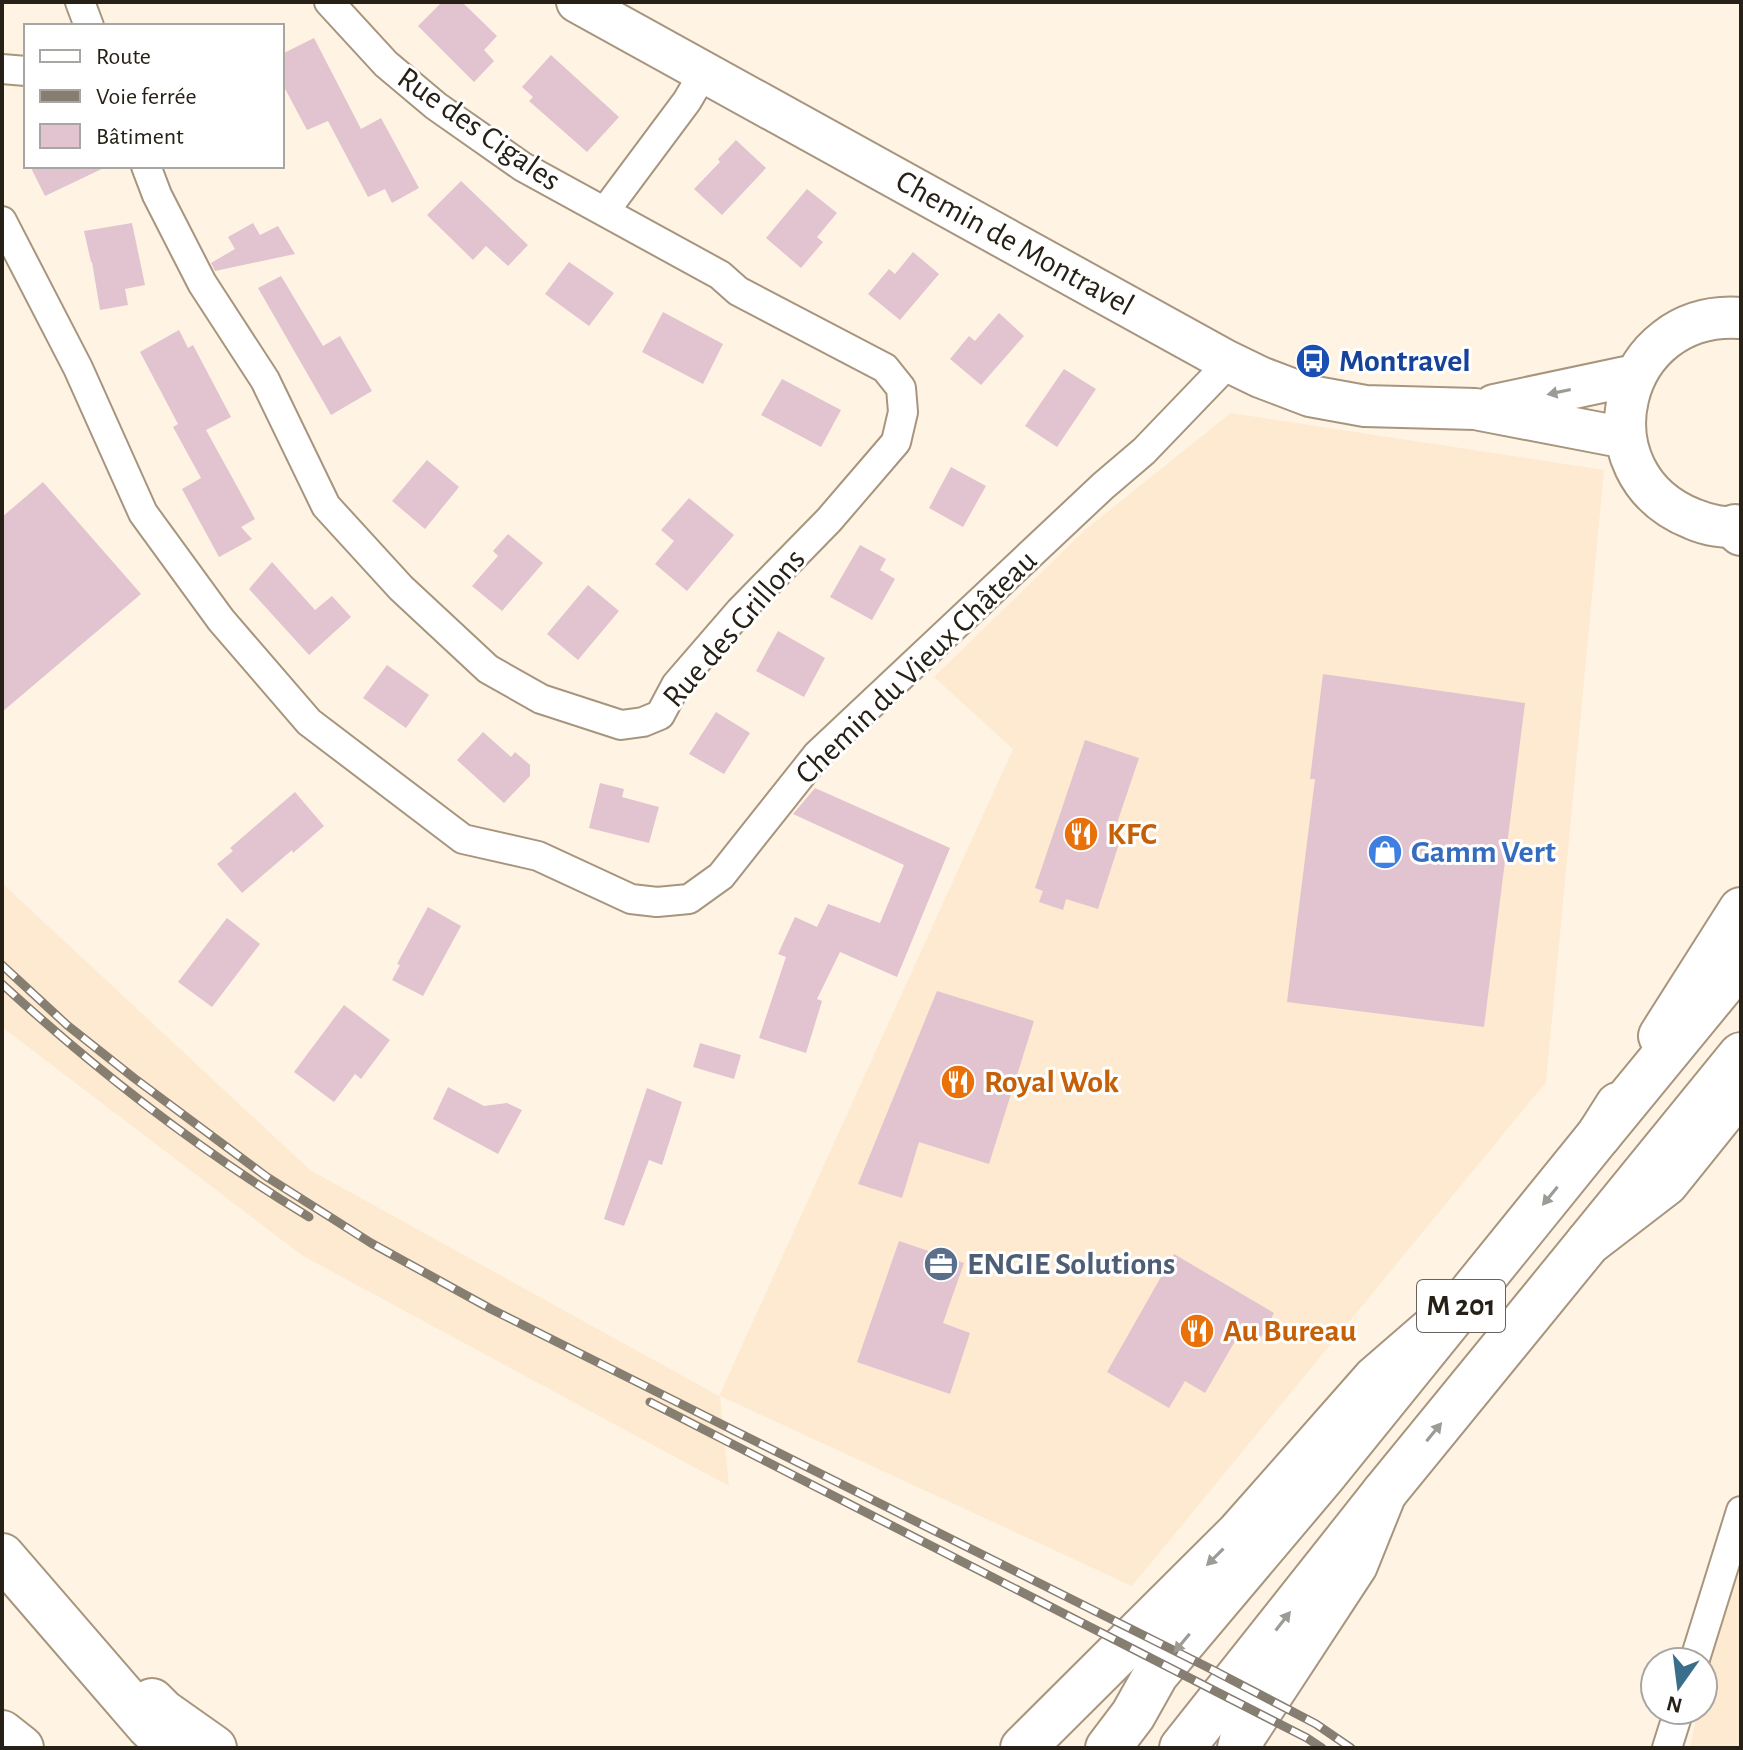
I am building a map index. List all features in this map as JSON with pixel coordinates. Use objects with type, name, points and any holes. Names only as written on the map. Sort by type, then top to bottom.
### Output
[{"type":"main road","points":[[1599,1135],[1741,910]]},
{"type":"main road","name":"M 201","points":[[1108,1748],[1133,1715],[1156,1674],[1332,1464],[1741,962]]},
{"type":"main road","name":"M 201","points":[[1182,1748],[1384,1493],[1741,1055]]},
{"type":"main road","points":[[1588,1243],[1666,1183],[1741,1089]]},
{"type":"main road","points":[[1023,1748],[1239,1533],[1375,1379],[1465,1301]]},
{"type":"main road","points":[[1240,1748],[1243,1736],[1355,1565],[1384,1493]]},
{"type":"main road","points":[[13,1569],[171,1748]]},
{"type":"main road","points":[[13,1569],[163,1712],[214,1748]]},
{"type":"main road","points":[[2,1733],[21,1748]]},
{"type":"street","points":[[80,2],[88,24]]},
{"type":"street","name":"Rue des Cigales","points":[[329,2],[386,64],[436,106],[523,167],[605,211]]},
{"type":"street","name":"Chemin de Montravel","points":[[577,2],[1260,377],[1310,396],[1365,406],[1475,409],[1626,438]]},
{"type":"street","points":[[2,69],[24,71]]},
{"type":"street","points":[[605,211],[687,101],[704,72]]},
{"type":"street","name":"Rue des Grillons","points":[[147,168],[157,195],[202,283],[265,380],[326,506],[401,588],[488,669],[541,699],[621,725],[643,722],[660,715],[676,685],[731,621],[829,520],[896,442],[903,412],[901,388],[885,368],[738,291],[720,275],[605,211]]},
{"type":"street","name":"Chemin du Vieux Château","points":[[2,221],[78,368],[143,513],[221,620],[309,722],[463,839],[538,856],[631,899],[657,902],[689,899],[721,876],[817,755],[1144,451],[1218,374],[1225,360]]},
{"type":"street","points":[[1739,529],[1704,524],[1676,513],[1652,493],[1635,467],[1626,438],[1626,406],[1635,375],[1656,346],[1686,326],[1721,317],[1741,318]]},
{"type":"street","name":"Chemin de Montravel","points":[[1475,409],[1635,375]]},
{"type":"street","points":[[1699,1646],[1741,1511]]},
{"type":"street","points":[[1667,1748],[1674,1726]]},
{"type":"shaded area","points":[[1231,413],[1604,470],[1546,1082],[1132,1586],[720,1396],[729,1486],[303,1256],[2,1027],[2,883],[310,1170],[719,1396],[1013,749],[934,677],[1086,529]]},
{"type":"shaded area","points":[[1741,1565],[1741,1748],[1690,1748],[1695,1726],[1719,1726],[1719,1646],[1715,1646]]},
{"type":"building","points":[[442,2],[462,2],[497,36],[484,50],[494,61],[474,82],[418,26]]},
{"type":"building","points":[[314,38],[361,129],[381,118],[419,188],[392,203],[385,189],[368,197],[328,121],[307,130],[284,87],[284,53]]},
{"type":"building","points":[[551,55],[619,117],[587,152],[529,101],[533,97],[522,87]]},
{"type":"building","points":[[736,140],[766,168],[722,215],[694,189]]},
{"type":"building","points":[[31,168],[104,168],[45,196]]},
{"type":"building","points":[[461,181],[528,245],[508,266],[486,246],[473,260],[427,215]]},
{"type":"building","points":[[807,189],[837,213],[817,237],[823,242],[801,268],[766,238]]},
{"type":"building","points":[[132,223],[145,285],[125,289],[128,305],[100,310],[84,231]]},
{"type":"building","points":[[253,223],[260,235],[278,226],[295,254],[215,271],[211,263],[235,249],[228,237]]},
{"type":"building","points":[[913,252],[939,274],[900,320],[868,294],[889,269],[895,274]]},
{"type":"building","points":[[569,262],[614,293],[589,326],[545,294]]},
{"type":"building","points":[[281,276],[323,346],[340,336],[372,391],[331,415],[258,288]]},
{"type":"building","points":[[663,312],[723,344],[703,384],[642,352]]},
{"type":"building","points":[[999,313],[1024,336],[981,385],[950,359],[969,336],[975,341]]},
{"type":"building","points":[[179,330],[188,348],[193,345],[231,417],[206,430],[255,519],[241,527],[252,539],[219,557],[182,489],[201,478],[173,427],[178,424],[140,352]]},
{"type":"building","points":[[1064,369],[1096,389],[1057,447],[1025,426]]},
{"type":"building","points":[[782,379],[841,410],[821,447],[761,415]]},
{"type":"building","points":[[427,460],[459,487],[425,529],[392,501]]},
{"type":"building","points":[[951,467],[986,486],[963,527],[929,508]]},
{"type":"building","points":[[43,482],[141,594],[2,712],[2,517]]},
{"type":"building","points":[[689,498],[734,535],[687,591],[655,564],[674,541],[661,530]]},
{"type":"building","points":[[508,534],[543,563],[502,611],[472,586],[498,556],[493,551]]},
{"type":"building","points":[[860,545],[886,559],[880,570],[895,579],[872,620],[830,597]]},
{"type":"building","points":[[272,562],[315,610],[332,596],[351,617],[309,655],[249,589]]},
{"type":"building","points":[[588,585],[619,611],[578,660],[547,634]]},
{"type":"building","points":[[778,631],[825,658],[804,697],[756,671]]},
{"type":"building","points":[[387,665],[429,695],[406,728],[363,698]]},
{"type":"building","points":[[1323,674],[1525,703],[1484,1027],[1287,1002],[1315,779],[1310,779]]},
{"type":"building","points":[[716,712],[750,733],[724,774],[689,754]]},
{"type":"building","points":[[483,732],[511,757],[515,752],[530,765],[530,776],[504,803],[457,760]]},
{"type":"building","points":[[1085,740],[1139,758],[1117,823],[1125,825],[1098,909],[1066,899],[1063,910],[1039,902],[1043,891],[1035,888]]},
{"type":"building","points":[[600,783],[624,789],[622,797],[659,807],[649,843],[589,828]]},
{"type":"building","points":[[815,788],[950,848],[897,977],[840,952],[817,999],[822,1001],[806,1053],[759,1038],[786,957],[778,954],[795,917],[817,927],[828,904],[880,923],[904,865],[793,814]]},
{"type":"building","points":[[295,792],[324,826],[242,893],[217,864],[233,851],[230,848]]},
{"type":"building","points":[[428,907],[461,926],[423,996],[392,980],[400,965],[397,964]]},
{"type":"building","points":[[227,918],[260,944],[212,1007],[178,982]]},
{"type":"building","points":[[937,991],[1034,1021],[989,1164],[919,1142],[902,1198],[858,1184]]},
{"type":"building","points":[[344,1005],[390,1040],[361,1079],[355,1074],[334,1102],[294,1072]]},
{"type":"building","points":[[700,1043],[741,1055],[734,1079],[693,1067]]},
{"type":"building","points":[[448,1087],[484,1106],[507,1103],[522,1110],[498,1154],[433,1119]]},
{"type":"building","points":[[647,1088],[682,1102],[662,1165],[649,1160],[624,1226],[604,1219]]},
{"type":"building","points":[[899,1241],[964,1263],[943,1323],[970,1333],[950,1394],[857,1362]]},
{"type":"building","points":[[1174,1254],[1274,1313],[1260,1339],[1242,1329],[1205,1393],[1185,1381],[1169,1408],[1107,1372]]},
{"type":"railway","points":[[2,965],[67,1025],[134,1078],[267,1177],[371,1243],[491,1309],[1211,1669],[1316,1724],[1351,1748]]},
{"type":"railway","points":[[2,984],[150,1108],[228,1165],[309,1217]]},
{"type":"railway","points":[[650,1402],[1322,1748]]},
{"type":"place","name":"Montravel","points":[[1313,361]]},
{"type":"place","name":"KFC","points":[[1081,834]]},
{"type":"place","name":"Gamm Vert","points":[[1385,852]]},
{"type":"place","name":"Royal Wok","points":[[958,1082]]},
{"type":"place","name":"ENGIE Solutions","points":[[941,1264]]},
{"type":"place","name":"Au Bureau","points":[[1197,1331]]}]
